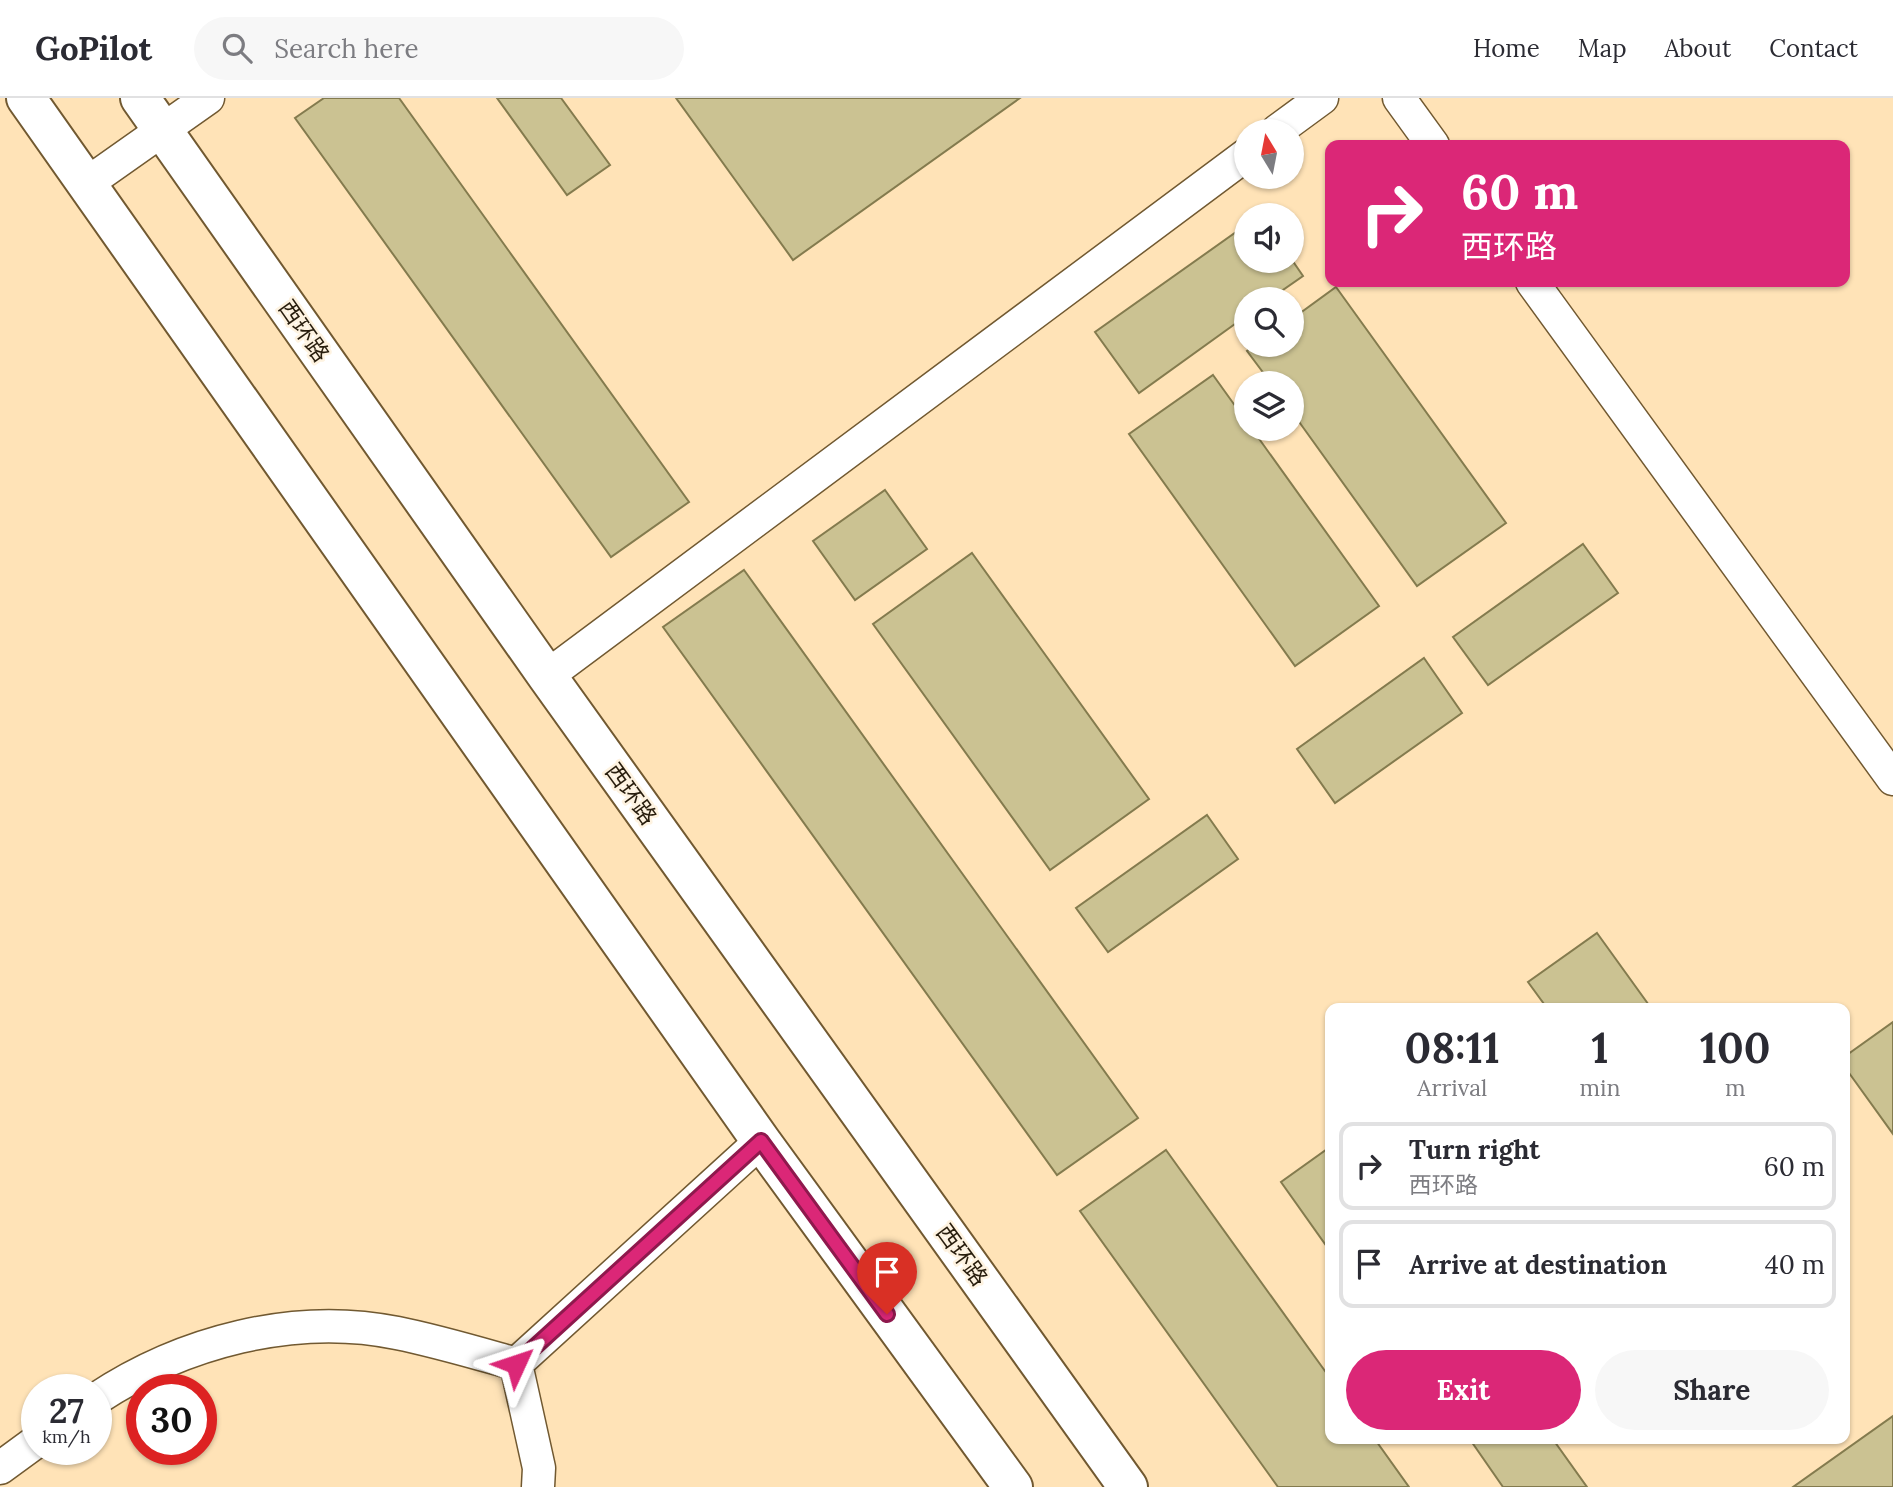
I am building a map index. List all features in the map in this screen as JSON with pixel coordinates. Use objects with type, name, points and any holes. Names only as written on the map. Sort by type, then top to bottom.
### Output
[{"type":"main road","points":[[26,98],[761,1141],[1013,1487]]},
{"type":"main road","name":"西环路","points":[[140,98],[547,676],[1128,1487]]},
{"type":"street","points":[[86,184],[208,98]]},
{"type":"street","points":[[1293,119],[1322,98]]},
{"type":"street","points":[[1399,98],[1429,140]]},
{"type":"street","points":[[547,676],[1234,164]]},
{"type":"street","points":[[1536,287],[1893,779]]},
{"type":"street","points":[[516,1364],[761,1141]]},
{"type":"street","points":[[112,1390],[151,1368],[189,1352],[270,1331],[301,1328],[354,1328],[396,1332],[516,1364]]},
{"type":"street","points":[[516,1364],[539,1468],[538,1487]]},
{"type":"street","points":[[0,1468],[21,1453]]},
{"type":"building","points":[[324,98],[399,98],[689,502],[611,557],[295,118]]},
{"type":"building","points":[[497,98],[561,98],[610,165],[567,195]]},
{"type":"building","points":[[676,98],[1020,98],[793,260]]},
{"type":"building","points":[[1234,234],[1234,273],[1301,273],[1303,276],[1287,287],[1234,287],[1234,325],[1139,393],[1095,332]]},
{"type":"building","points":[[1336,287],[1506,523],[1417,586],[1304,429],[1304,371],[1262,371],[1252,357],[1304,357],[1304,310]]},
{"type":"building","points":[[1213,375],[1234,404],[1234,441],[1261,441],[1379,606],[1295,666],[1129,434]]},
{"type":"building","points":[[885,490],[927,549],[855,600],[813,541]]},
{"type":"building","points":[[1583,544],[1618,593],[1488,685],[1453,637]]},
{"type":"building","points":[[972,553],[1149,799],[1050,870],[873,624]]},
{"type":"building","points":[[744,570],[1138,1118],[1057,1175],[663,627]]},
{"type":"building","points":[[1424,658],[1462,713],[1335,803],[1297,749]]},
{"type":"building","points":[[1207,815],[1238,859],[1108,952],[1076,908]]},
{"type":"building","points":[[1597,933],[1647,1003],[1543,1003],[1528,982]]},
{"type":"building","points":[[1893,1022],[1893,1134],[1850,1074],[1850,1053]]},
{"type":"building","points":[[1166,1150],[1325,1371],[1325,1444],[1378,1444],[1409,1487],[1278,1487],[1080,1211]]},
{"type":"building","points":[[1325,1151],[1325,1244],[1281,1182]]},
{"type":"building","points":[[1893,1416],[1893,1487],[1793,1487]]},
{"type":"building","points":[[1473,1444],[1556,1444],[1587,1487],[1503,1487]]},
{"type":"route","points":[[516,1364],[761,1141],[887,1314]]}]
